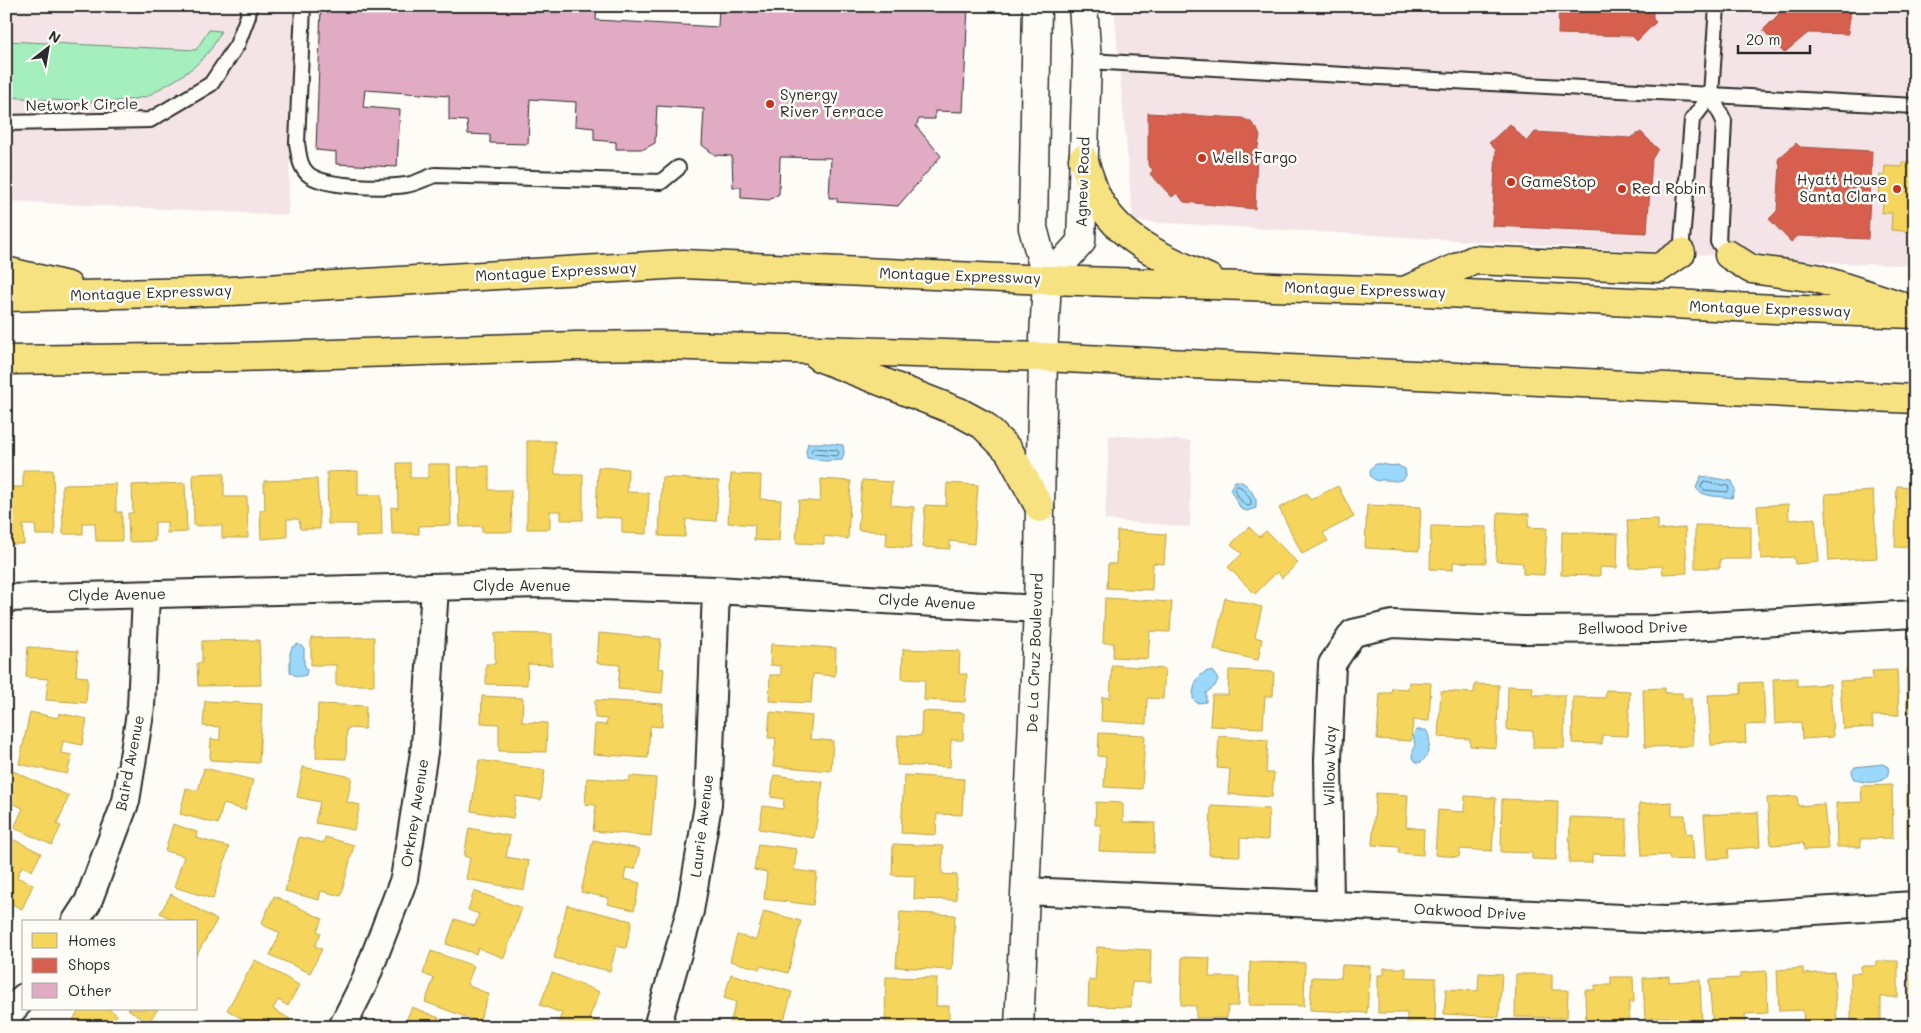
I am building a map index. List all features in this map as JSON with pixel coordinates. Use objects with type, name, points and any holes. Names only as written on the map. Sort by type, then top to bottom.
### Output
[{"type":"highway","points":[[1083,159],[1098,199],[1118,227],[1156,255],[1223,284]]},
{"type":"highway","points":[[1405,291],[1474,260],[1659,268],[1682,253]]},
{"type":"highway","points":[[1729,255],[1751,269],[1816,278],[1915,310]]},
{"type":"highway","name":"Montague Expressway","points":[[6,297],[231,291],[683,264],[1047,280],[1405,291],[1915,314]]},
{"type":"highway","points":[[6,271],[106,295]]},
{"type":"highway","points":[[6,360],[237,358],[576,346],[658,345],[1043,357],[1915,399]]},
{"type":"highway","points":[[801,350],[959,412],[983,425],[1010,451],[1040,508]]},
{"type":"main road","points":[[1037,6],[1033,228],[1047,280]]},
{"type":"main road","name":"Agnew Road","points":[[1047,280],[1081,242],[1087,61],[1083,6]]},
{"type":"main road","name":"De La Cruz Boulevard","points":[[1019,1027],[1038,609],[1043,357],[1047,280]]},
{"type":"street","name":"Clyde Avenue","points":[[6,598],[541,584],[716,590],[1038,609]]},
{"type":"street","name":"Orkney Avenue","points":[[342,1027],[364,983],[404,880],[426,746],[435,587]]},
{"type":"street","name":"Laurie Avenue","points":[[657,1027],[690,911],[708,805],[716,590]]},
{"type":"street","name":"Baird Avenue","points":[[76,920],[88,902],[126,801],[141,707],[146,595]]},
{"type":"street","name":"Bellwood Drive","points":[[1353,634],[1393,624],[1523,630],[1654,629],[1915,614]]},
{"type":"street","name":"Willow Way","points":[[1330,906],[1328,760],[1332,664],[1353,634]]},
{"type":"street","name":"Oakwood Drive","points":[[1024,891],[1665,920],[1915,905]]},
{"type":"street","points":[[6,1017],[22,999]]},
{"type":"lane","name":"Network Circle","points":[[6,123],[150,120],[211,84],[237,45],[248,16],[249,6]]},
{"type":"lane","points":[[303,6],[297,143],[300,164],[309,175],[327,183],[407,185],[435,175],[661,182],[678,168]]},
{"type":"lane","points":[[1717,6],[1711,95],[1724,121],[1718,242],[1729,255]]},
{"type":"lane","points":[[1087,61],[1915,106]]},
{"type":"lane","points":[[1682,253],[1692,120],[1711,95]]},
{"type":"shaded area","points":[[6,6],[295,6],[288,215],[6,201]]},
{"type":"shaded area","points":[[1114,6],[1915,6],[1915,265],[1860,264],[1133,221]]},
{"type":"shaded area","points":[[1109,435],[1191,441],[1190,527],[1105,520]]},
{"type":"green space","points":[[209,30],[221,31],[204,58],[180,77],[146,96],[111,102],[58,101],[6,97],[6,41],[196,50]]},
{"type":"water","points":[[808,443],[843,445],[844,453],[842,460],[825,461],[807,458]]},
{"type":"water","points":[[1376,464],[1397,465],[1405,469],[1406,476],[1396,481],[1377,481],[1371,477],[1370,473],[1370,469]]},
{"type":"water","points":[[1701,476],[1732,481],[1735,490],[1732,498],[1708,495],[1699,491],[1696,488]]},
{"type":"water","points":[[1235,481],[1242,482],[1250,490],[1256,499],[1256,508],[1247,511],[1241,509],[1230,489]]},
{"type":"water","points":[[298,644],[304,648],[304,664],[307,670],[306,675],[302,676],[296,676],[290,672],[290,653],[292,647]]},
{"type":"water","points":[[1208,671],[1212,671],[1218,679],[1215,686],[1206,693],[1206,702],[1197,703],[1193,699],[1195,686],[1198,678]]},
{"type":"water","points":[[1417,730],[1426,730],[1429,738],[1427,753],[1419,763],[1412,756],[1415,745],[1413,735]]},
{"type":"water","points":[[1883,764],[1888,767],[1888,773],[1881,780],[1863,782],[1853,778],[1852,771],[1855,767]]},
{"type":"building: Homes","name":"Hyatt House Santa Clara","points":[[1902,162],[1915,163],[1915,232],[1891,230],[1892,213],[1882,213],[1883,203],[1879,203],[1880,175],[1884,176],[1885,166],[1902,167]]},
{"type":"building: Homes","points":[[527,441],[555,441],[555,474],[583,474],[583,520],[561,520],[561,511],[550,511],[550,529],[527,529]]},
{"type":"building: Homes","points":[[397,463],[410,463],[410,478],[428,478],[428,464],[450,464],[451,525],[419,526],[419,534],[392,534],[391,507],[398,508]]},
{"type":"building: Homes","points":[[489,466],[489,490],[511,490],[512,532],[482,532],[482,526],[460,527],[458,467]]},
{"type":"building: Homes","points":[[598,467],[628,469],[627,492],[649,493],[647,534],[622,533],[622,518],[596,517]]},
{"type":"building: Homes","points":[[23,470],[53,470],[55,535],[36,535],[35,525],[23,525],[24,544],[6,544],[6,487],[23,487]]},
{"type":"building: Homes","points":[[358,471],[358,495],[381,495],[382,536],[356,537],[356,524],[328,524],[327,472]]},
{"type":"building: Homes","points":[[224,473],[224,497],[247,497],[248,538],[222,538],[222,525],[194,526],[193,474]]},
{"type":"building: Homes","points":[[731,474],[761,475],[760,499],[781,500],[779,541],[754,540],[755,525],[728,523]]},
{"type":"building: Homes","points":[[662,477],[719,481],[716,521],[686,519],[685,537],[659,536]]},
{"type":"building: Homes","points":[[317,479],[320,529],[300,529],[299,519],[287,519],[287,537],[261,539],[260,510],[265,510],[264,481]]},
{"type":"building: Homes","points":[[821,479],[851,481],[848,539],[824,536],[824,544],[796,543],[799,500],[820,502]]},
{"type":"building: Homes","points":[[862,480],[892,482],[891,505],[914,507],[911,548],[886,546],[887,532],[858,530]]},
{"type":"building: Homes","points":[[185,483],[187,532],[167,533],[167,522],[155,522],[155,541],[129,542],[128,513],[133,513],[132,485]]},
{"type":"building: Homes","points":[[947,483],[978,485],[974,544],[950,541],[950,549],[923,547],[925,505],[946,506]]},
{"type":"building: Homes","points":[[116,484],[116,512],[122,512],[122,541],[96,541],[95,523],[83,523],[83,534],[63,534],[62,485]]},
{"type":"building: Homes","points":[[1338,486],[1354,517],[1323,533],[1328,541],[1302,554],[1279,508],[1307,493],[1310,500]]},
{"type":"building: Homes","points":[[1897,486],[1915,487],[1915,548],[1895,547]]},
{"type":"building: Homes","points":[[1873,491],[1877,558],[1829,561],[1825,494]]},
{"type":"building: Homes","points":[[1788,504],[1789,520],[1815,518],[1819,562],[1795,564],[1794,557],[1761,559],[1757,506]]},
{"type":"building: Homes","points":[[1367,505],[1421,507],[1419,551],[1365,548]]},
{"type":"building: Homes","points":[[1498,512],[1529,514],[1528,527],[1547,528],[1544,575],[1523,574],[1523,563],[1496,561]]},
{"type":"building: Homes","points":[[1658,519],[1658,530],[1685,528],[1687,573],[1663,574],[1662,566],[1630,568],[1627,520]]},
{"type":"building: Homes","points":[[1695,525],[1751,526],[1751,559],[1720,559],[1720,568],[1695,568]]},
{"type":"building: Homes","points":[[1431,526],[1487,527],[1486,563],[1453,562],[1453,570],[1430,569]]},
{"type":"building: Homes","points":[[1249,527],[1259,537],[1266,531],[1298,563],[1282,578],[1277,572],[1255,594],[1228,567],[1242,554],[1231,544]]},
{"type":"building: Homes","points":[[1117,531],[1166,534],[1164,564],[1153,563],[1152,590],[1107,588],[1108,564],[1116,564]]},
{"type":"building: Homes","points":[[1562,532],[1618,534],[1617,568],[1600,567],[1600,576],[1561,575]]},
{"type":"building: Homes","points":[[1105,598],[1172,602],[1170,632],[1150,631],[1148,659],[1113,657],[1114,643],[1103,643]]},
{"type":"building: Homes","points":[[1225,598],[1262,607],[1255,637],[1262,639],[1258,660],[1214,650]]},
{"type":"building: Homes","points":[[495,633],[552,634],[552,665],[528,664],[527,685],[486,684],[486,664],[495,664]]},
{"type":"building: Homes","points":[[599,633],[661,639],[658,668],[664,669],[662,693],[618,689],[620,665],[597,663]]},
{"type":"building: Homes","points":[[374,637],[374,685],[336,685],[336,665],[311,665],[311,638]]},
{"type":"building: Homes","points":[[259,640],[261,685],[198,686],[197,663],[202,663],[202,641]]},
{"type":"building: Homes","points":[[771,644],[836,648],[835,676],[813,674],[811,703],[769,701],[770,675],[781,675],[781,666],[770,665]]},
{"type":"building: Homes","points":[[28,647],[78,651],[76,676],[88,677],[86,703],[46,700],[48,679],[26,677]]},
{"type":"building: Homes","points":[[903,649],[960,651],[959,674],[967,674],[965,702],[924,700],[925,680],[902,679]]},
{"type":"building: Homes","points":[[1112,665],[1165,669],[1163,699],[1147,698],[1146,724],[1101,721],[1102,697],[1110,698]]},
{"type":"building: Homes","points":[[1907,669],[1915,669],[1915,712],[1907,712]]},
{"type":"building: Homes","points":[[1229,670],[1274,672],[1273,696],[1265,696],[1263,728],[1210,726],[1212,695],[1228,695]]},
{"type":"building: Homes","points":[[1897,670],[1899,715],[1872,716],[1873,727],[1843,729],[1840,681],[1873,679],[1872,671]]},
{"type":"building: Homes","points":[[1797,678],[1797,686],[1830,684],[1833,737],[1802,739],[1801,722],[1775,724],[1773,679]]},
{"type":"building: Homes","points":[[1409,682],[1431,683],[1429,721],[1413,720],[1411,741],[1377,739],[1380,693],[1391,693],[1392,688],[1408,689]]},
{"type":"building: Homes","points":[[1763,682],[1765,724],[1745,725],[1746,743],[1711,745],[1708,695],[1741,694],[1741,683]]},
{"type":"building: Homes","points":[[1475,684],[1499,685],[1496,748],[1470,746],[1470,739],[1438,737],[1441,691],[1474,693]]},
{"type":"building: Homes","points":[[1508,686],[1533,687],[1532,695],[1565,695],[1564,748],[1533,748],[1533,731],[1507,730]]},
{"type":"building: Homes","points":[[1665,688],[1665,693],[1682,693],[1682,698],[1691,698],[1693,746],[1645,747],[1643,689]]},
{"type":"building: Homes","points":[[1606,690],[1630,691],[1628,736],[1602,735],[1602,744],[1572,743],[1573,697],[1605,698]]},
{"type":"building: Homes","points":[[482,696],[523,698],[522,722],[547,723],[546,752],[499,751],[499,724],[481,723]]},
{"type":"building: Homes","points":[[595,700],[663,704],[662,727],[650,726],[648,758],[593,754],[595,724],[606,725],[607,719],[595,718]]},
{"type":"building: Homes","points":[[205,701],[262,704],[259,763],[210,760],[211,739],[220,740],[220,727],[203,726]]},
{"type":"building: Homes","points":[[318,704],[366,706],[365,729],[347,728],[346,759],[316,758]]},
{"type":"building: Homes","points":[[922,711],[964,713],[963,740],[951,740],[950,767],[897,765],[898,735],[921,736]]},
{"type":"building: Homes","points":[[30,712],[58,718],[59,713],[87,719],[82,745],[63,741],[61,753],[72,755],[67,774],[19,764]]},
{"type":"building: Homes","points":[[770,712],[812,716],[810,739],[833,741],[831,771],[773,766],[776,738],[768,738]]},
{"type":"building: Homes","points":[[1099,733],[1145,735],[1142,789],[1104,787],[1106,757],[1098,756]]},
{"type":"building: Homes","points":[[1219,736],[1268,740],[1266,773],[1274,773],[1272,797],[1228,794],[1230,769],[1217,768]]},
{"type":"building: Homes","points":[[479,760],[545,770],[541,800],[516,796],[513,818],[471,811]]},
{"type":"building: Homes","points":[[303,767],[352,777],[347,802],[360,805],[354,830],[315,823],[320,802],[297,797]]},
{"type":"building: Homes","points":[[204,768],[253,780],[245,810],[223,804],[218,824],[180,814],[186,788],[198,791]]},
{"type":"building: Homes","points":[[13,771],[69,796],[57,824],[61,826],[52,845],[14,828],[23,808],[6,801],[6,787]]},
{"type":"building: Homes","points":[[774,775],[823,782],[814,838],[759,829],[763,806],[783,809],[784,799],[771,797]]},
{"type":"building: Homes","points":[[904,775],[964,779],[962,815],[937,814],[936,835],[901,833]]},
{"type":"building: Homes","points":[[630,776],[656,778],[651,836],[593,831],[596,805],[585,804],[587,778],[629,781]]},
{"type":"building: Homes","points":[[1892,785],[1893,838],[1860,839],[1861,847],[1837,847],[1836,803],[1862,802],[1861,786]]},
{"type":"building: Homes","points":[[1907,786],[1915,786],[1915,838],[1907,838]]},
{"type":"building: Homes","points":[[1376,793],[1408,795],[1406,827],[1424,829],[1423,855],[1398,853],[1399,847],[1372,845]]},
{"type":"building: Homes","points":[[1465,796],[1496,798],[1492,851],[1460,849],[1459,857],[1435,855],[1438,810],[1464,812]]},
{"type":"building: Homes","points":[[1797,796],[1798,806],[1824,804],[1828,849],[1804,850],[1803,843],[1771,845],[1767,798]]},
{"type":"building: Homes","points":[[1502,799],[1558,801],[1556,860],[1532,859],[1532,853],[1501,852]]},
{"type":"building: Homes","points":[[1096,802],[1123,803],[1123,822],[1155,823],[1154,853],[1099,851],[1101,825],[1095,825]]},
{"type":"building: Homes","points":[[1672,802],[1672,815],[1685,815],[1686,834],[1692,833],[1694,859],[1670,860],[1669,855],[1642,856],[1639,804]]},
{"type":"building: Homes","points":[[1211,806],[1269,809],[1268,840],[1240,838],[1240,856],[1209,855]]},
{"type":"building: Homes","points":[[1758,812],[1760,847],[1728,849],[1729,858],[1707,859],[1704,815]]},
{"type":"building: Homes","points":[[1570,817],[1627,819],[1626,855],[1592,854],[1592,863],[1569,863]]},
{"type":"building: Homes","points":[[173,824],[197,832],[196,838],[229,847],[213,899],[174,887],[184,856],[165,851]]},
{"type":"building: Homes","points":[[469,828],[510,836],[506,857],[529,861],[524,890],[466,879],[470,858],[464,856]]},
{"type":"building: Homes","points":[[6,836],[41,853],[32,871],[22,866],[17,877],[33,885],[22,909],[6,901]]},
{"type":"building: Homes","points":[[299,837],[324,843],[325,837],[354,845],[341,896],[321,891],[319,900],[285,891]]},
{"type":"building: Homes","points":[[593,840],[640,849],[635,869],[626,868],[624,879],[640,883],[634,910],[607,904],[609,898],[581,892]]},
{"type":"building: Homes","points":[[758,844],[797,849],[794,870],[817,873],[813,905],[764,899],[767,872],[754,870]]},
{"type":"building: Homes","points":[[893,844],[943,846],[942,874],[957,875],[956,900],[914,899],[915,876],[892,875]]},
{"type":"building: Homes","points":[[474,891],[522,908],[504,958],[478,948],[476,954],[446,944],[455,919],[475,926],[479,914],[468,910]]},
{"type":"building: Homes","points":[[171,894],[217,920],[198,953],[198,920],[173,920],[160,913]]},
{"type":"building: Homes","points":[[274,896],[323,919],[317,931],[321,933],[315,946],[322,949],[310,973],[270,955],[280,933],[261,924]]},
{"type":"building: Homes","points":[[567,905],[632,921],[626,948],[616,946],[610,971],[554,958]]},
{"type":"building: Homes","points":[[764,911],[801,921],[788,973],[761,966],[760,969],[730,961],[737,935],[756,940]]},
{"type":"building: Homes","points":[[900,912],[955,915],[952,970],[896,967]]},
{"type":"building: Homes","points":[[1097,947],[1151,950],[1150,983],[1132,982],[1131,1007],[1088,1006],[1089,980],[1095,981]]},
{"type":"building: Homes","points":[[431,951],[474,966],[467,985],[489,994],[479,1022],[425,1002],[434,978],[423,974]]},
{"type":"building: Homes","points":[[1182,957],[1210,958],[1209,977],[1239,977],[1238,1006],[1228,1006],[1227,1018],[1196,1018],[1196,1006],[1181,1005]]},
{"type":"building: Homes","points":[[255,960],[299,985],[288,1006],[278,1000],[273,1009],[290,1019],[286,1027],[250,1027],[251,1024],[227,1010]]},
{"type":"building: Homes","points":[[1910,960],[1915,960],[1915,1002],[1910,1002]]},
{"type":"building: Homes","points":[[1876,961],[1898,961],[1898,997],[1881,997],[1881,1021],[1851,1021],[1851,973],[1861,973],[1861,966],[1876,966]]},
{"type":"building: Homes","points":[[1250,962],[1305,963],[1304,1006],[1249,1005]]},
{"type":"building: Homes","points":[[1342,965],[1370,966],[1367,1013],[1310,1010],[1312,977],[1341,978]]},
{"type":"building: Homes","points":[[1384,968],[1406,968],[1406,977],[1436,978],[1435,1025],[1407,1025],[1407,1013],[1378,1013],[1378,975],[1384,975]]},
{"type":"building: Homes","points":[[1803,968],[1803,974],[1834,972],[1837,1025],[1804,1027],[1803,1010],[1779,1011],[1777,970]]},
{"type":"building: Homes","points":[[1766,971],[1768,1013],[1745,1014],[1746,1027],[1713,1027],[1709,980],[1740,978],[1740,973]]},
{"type":"building: Homes","points":[[552,973],[600,992],[589,1018],[600,1022],[599,1027],[556,1027],[562,1013],[540,1005]]},
{"type":"building: Homes","points":[[1479,973],[1502,974],[1499,1017],[1444,1014],[1446,989],[1478,991]]},
{"type":"building: Homes","points":[[731,974],[792,992],[782,1027],[729,1027],[736,1002],[724,998]]},
{"type":"building: Homes","points":[[1516,974],[1552,974],[1552,990],[1568,990],[1567,1018],[1515,1017]]},
{"type":"building: Homes","points":[[1669,976],[1669,982],[1700,980],[1702,1027],[1669,1027],[1669,1017],[1645,1019],[1643,978]]},
{"type":"building: Homes","points":[[886,977],[937,978],[936,1006],[949,1006],[949,1027],[885,1027]]},
{"type":"building: Homes","points":[[1611,977],[1633,977],[1634,1002],[1629,1002],[1629,1027],[1586,1027],[1585,990],[1595,990],[1595,985],[1611,985]]},
{"type":"building: Homes","points":[[412,1007],[439,1018],[436,1024],[441,1027],[403,1027]]},
{"type":"building: Homes","points":[[79,1010],[110,1010],[117,1015],[110,1024],[114,1027],[83,1027],[73,1020]]},
{"type":"building: Homes","points":[[129,1010],[157,1010],[148,1023]]},
{"type":"building: Homes","points":[[1086,1023],[1107,1024],[1107,1027],[1086,1027]]},
{"type":"building: Shops","points":[[1559,6],[1653,6],[1653,19],[1656,22],[1637,41],[1632,36],[1558,34]]},
{"type":"building: Shops","points":[[1778,6],[1850,6],[1848,34],[1808,33],[1784,53],[1763,30],[1778,15]]},
{"type":"building: Shops","name":"Wells Fargo","points":[[1148,113],[1242,118],[1251,122],[1260,136],[1257,152],[1255,209],[1184,202],[1177,193],[1172,197],[1150,174],[1153,170],[1148,165]]},
{"type":"building: Shops","points":[[1510,124],[1527,142],[1535,132],[1630,138],[1641,132],[1658,149],[1652,159],[1647,233],[1492,226],[1496,150],[1489,143]]},
{"type":"building: Shops","points":[[1796,143],[1800,147],[1872,151],[1868,239],[1798,236],[1791,242],[1769,219],[1777,211],[1780,165],[1778,159]]},
{"type":"building: Other","name":"Synergy River Terrace","points":[[321,6],[597,6],[596,20],[718,27],[719,6],[968,6],[963,112],[935,111],[935,119],[919,119],[916,126],[941,156],[898,206],[837,202],[837,198],[829,198],[831,158],[780,157],[779,194],[769,200],[741,198],[741,187],[733,187],[732,156],[715,155],[702,145],[704,109],[657,106],[655,143],[644,149],[616,149],[616,142],[594,140],[594,128],[575,126],[576,102],[530,99],[528,144],[490,143],[490,135],[468,134],[467,121],[449,120],[449,96],[365,90],[363,107],[400,110],[397,167],[336,164],[336,152],[316,150]]},
{"type":"place","name":"Synergy River Terrace","points":[[770,104]]},
{"type":"place","name":"Wells Fargo","points":[[1202,158]]},
{"type":"place","name":"GameStop","points":[[1511,182]]},
{"type":"place","name":"Red Robin","points":[[1622,189]]},
{"type":"place","name":"Hyatt House Santa Clara","points":[[1897,189]]}]
